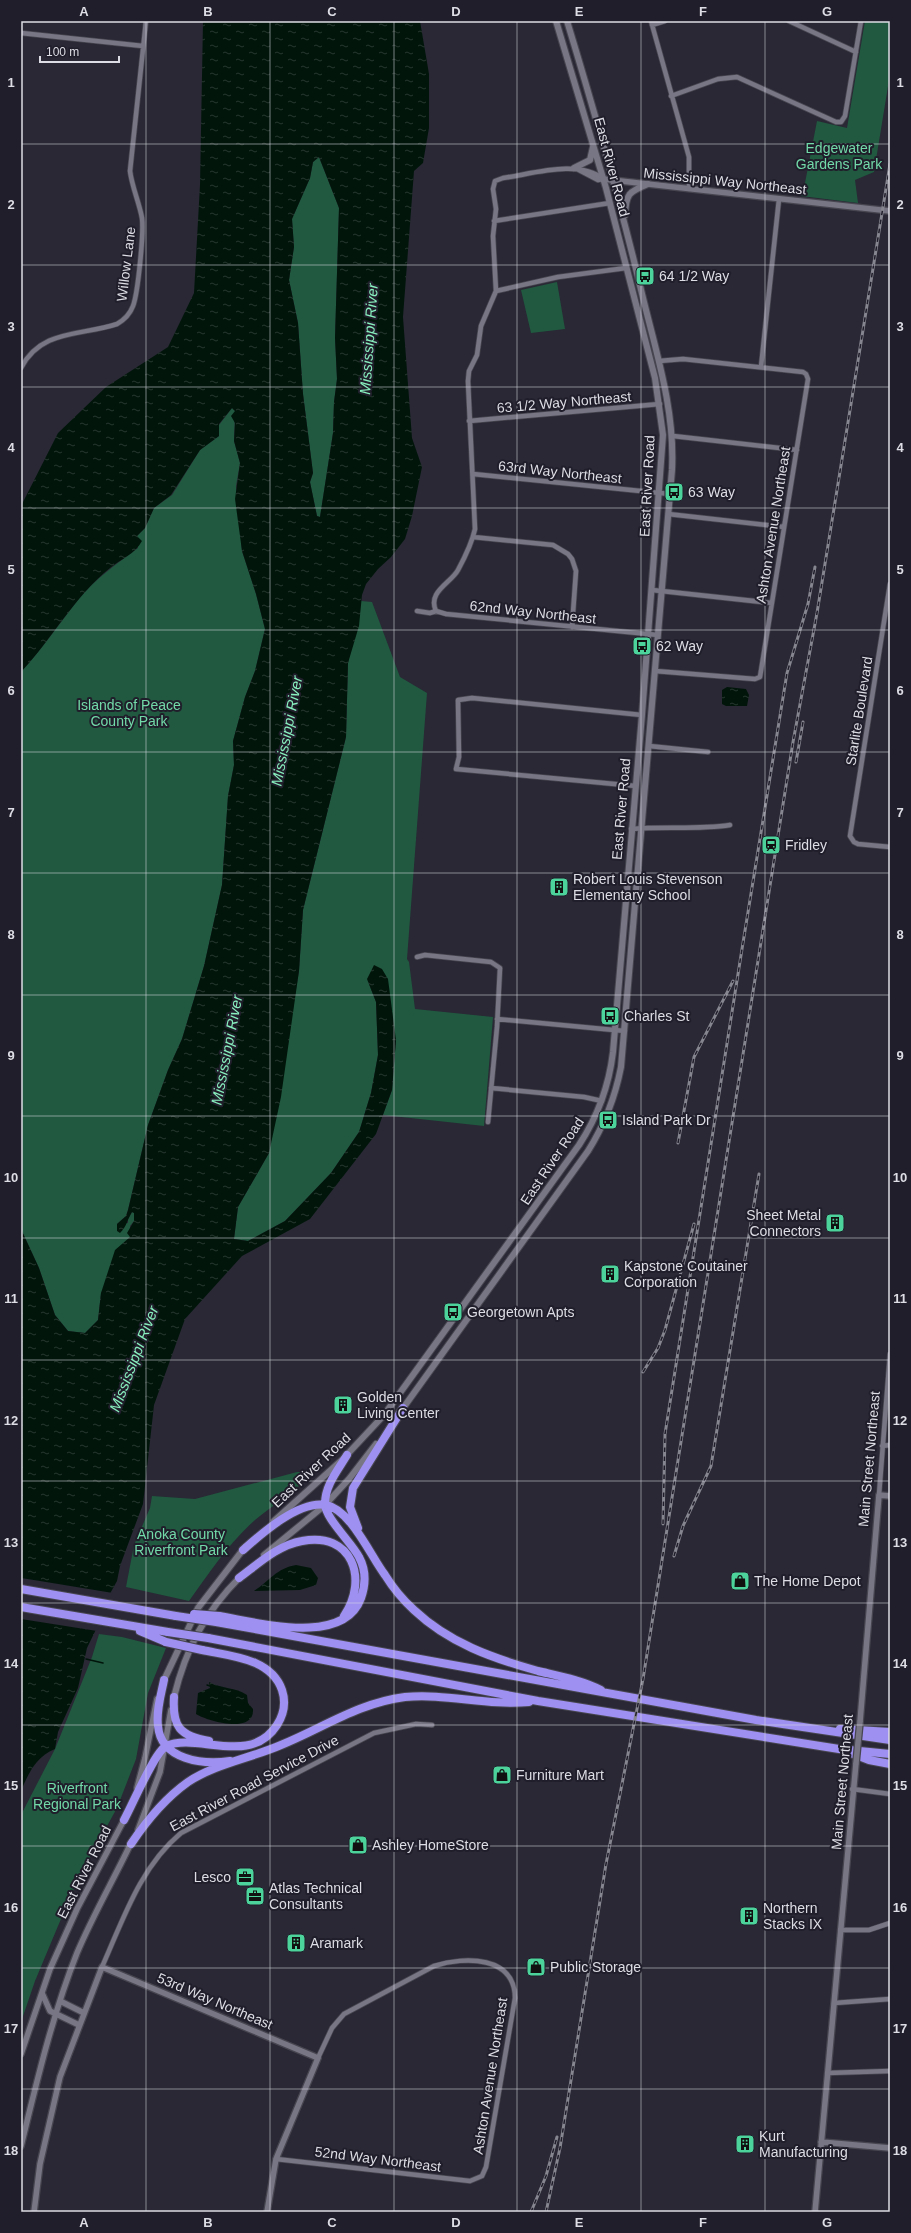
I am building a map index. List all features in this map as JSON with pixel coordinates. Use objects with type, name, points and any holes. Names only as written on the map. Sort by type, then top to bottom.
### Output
[{"type":"highway","points":[[373,1557],[353,1516],[350,1495],[356,1482],[403,1408]]},
{"type":"highway","points":[[21,1589],[130,1608],[218,1619],[303,1628],[318,1628],[332,1625],[346,1618],[357,1607],[363,1590],[364,1574],[358,1556],[330,1516],[325,1505],[326,1492],[331,1480],[347,1455]]},
{"type":"highway","points":[[243,1550],[261,1535],[295,1512],[310,1506],[325,1505],[335,1508],[345,1516],[386,1578],[410,1606],[436,1628],[455,1640],[504,1662],[586,1683],[611,1694]]},
{"type":"highway","points":[[239,1578],[262,1560],[295,1543],[313,1539],[336,1545],[345,1552],[351,1562],[355,1572],[356,1583],[348,1609],[341,1619],[332,1625]]},
{"type":"highway","points":[[24,1608],[132,1627],[208,1638],[538,1701],[839,1749],[890,1754]]},
{"type":"highway","points":[[218,1619],[611,1694],[756,1720],[890,1740]]},
{"type":"highway","points":[[124,1820],[152,1762],[166,1746],[183,1743],[225,1747],[241,1746],[261,1740],[272,1732],[278,1723],[284,1705],[281,1687],[274,1676],[261,1665],[166,1642],[132,1627]]},
{"type":"highway","points":[[164,1680],[157,1722],[160,1734],[166,1746],[182,1757],[203,1762],[228,1761],[256,1755]]},
{"type":"highway","points":[[131,1844],[155,1811],[187,1784],[210,1771],[296,1739],[348,1712],[386,1700],[434,1696],[512,1704],[538,1701]]},
{"type":"highway","points":[[174,1697],[175,1721],[183,1733],[201,1740],[241,1746]]},
{"type":"highway","points":[[756,1720],[890,1732]]},
{"type":"highway","points":[[839,1749],[869,1760],[890,1764]]},
{"type":"main road","name":"East River Road","points":[[164,1680],[198,1608],[243,1550],[265,1527],[303,1497],[347,1455],[394,1402],[589,1131],[602,1101],[611,1064],[642,716],[663,441],[660,404],[655,378],[604,179],[556,21]]},
{"type":"main road","name":"East River Road","points":[[174,1697],[188,1653],[202,1624],[215,1605],[239,1578],[262,1557],[325,1505],[353,1474],[403,1408],[598,1135],[617,1087],[625,1031],[670,494],[672,436],[659,361],[624,220],[567,21]]},
{"type":"main road","points":[[574,168],[590,160],[593,143]]},
{"type":"main road","points":[[624,220],[626,198],[631,192],[648,184]]},
{"type":"street","name":"Willow Lane","points":[[21,368],[31,354],[48,340],[68,333],[117,324],[124,320],[133,306],[141,246],[142,220],[130,171],[146,21]]},
{"type":"street","points":[[665,21],[651,23],[689,157],[689,189]]},
{"type":"street","points":[[789,21],[856,52]]},
{"type":"street","points":[[671,96],[718,79],[737,77],[836,122],[841,122],[845,116],[862,21]]},
{"type":"street","points":[[21,33],[143,46]]},
{"type":"street","name":"Mississippi Way Northeast","points":[[494,221],[496,209],[493,189],[495,181],[574,168],[588,170],[604,179],[614,181],[890,211]]},
{"type":"street","points":[[659,361],[683,359],[761,368],[779,199]]},
{"type":"street","points":[[436,610],[434,603],[436,594],[458,571],[475,529],[469,421],[469,371],[477,355],[481,326],[496,291],[494,221],[610,203]]},
{"type":"street","points":[[496,291],[558,278],[626,268]]},
{"type":"street","name":"Ashton Avenue Northeast","points":[[655,672],[758,679],[761,673],[808,379],[806,374],[761,368]]},
{"type":"street","name":"63 1/2 Way Northeast","points":[[469,421],[660,404]]},
{"type":"street","points":[[672,436],[797,450]]},
{"type":"street","name":"63rd Way Northeast","points":[[472,474],[670,494]]},
{"type":"street","points":[[668,514],[784,527]]},
{"type":"street","points":[[473,537],[553,545],[568,554],[572,559],[576,571],[572,627]]},
{"type":"street","name":"Starlite Boulevard","points":[[890,584],[850,831],[852,840],[858,844],[890,847]]},
{"type":"street","points":[[652,590],[772,603]]},
{"type":"street","name":"62nd Way Northeast","points":[[417,611],[430,613],[436,610],[446,614],[658,635]]},
{"type":"street","points":[[636,786],[456,769],[459,756],[458,700],[472,698],[642,716]]},
{"type":"street","points":[[649,746],[708,752]]},
{"type":"street","points":[[631,829],[707,829],[730,825]]},
{"type":"street","points":[[417,957],[425,955],[491,962],[498,966],[501,973],[488,1122]]},
{"type":"street","points":[[497,1019],[625,1031]]},
{"type":"street","points":[[491,1088],[584,1097],[602,1101]]},
{"type":"street","name":"Main Street Northeast","points":[[815,2212],[852,1789],[860,1722],[890,1354]]},
{"type":"street","points":[[882,1446],[890,1445]]},
{"type":"street","points":[[879,1495],[890,1496]]},
{"type":"street","name":"East River Road","points":[[21,2054],[41,1993],[77,1909],[124,1820],[140,1776],[154,1708],[164,1680]]},
{"type":"street","points":[[166,1746],[174,1697]]},
{"type":"street","name":"East River Road Service Drive","points":[[34,2212],[40,2164],[56,2088],[102,1967],[151,1864],[163,1848],[181,1833],[374,1733],[416,1724],[432,1725]]},
{"type":"street","name":"East River Road","points":[[21,2146],[43,2053],[60,2001],[90,1925],[141,1823],[155,1789],[166,1746]]},
{"type":"street","points":[[852,1789],[890,1794]]},
{"type":"street","points":[[840,1930],[869,1930],[890,1923]]},
{"type":"street","name":"Ashton Avenue Northeast","points":[[318,2058],[332,2028],[344,2014],[434,1966],[446,1962],[466,1960],[491,1964],[508,1973],[515,1989],[515,1998],[485,2172],[477,2179]]},
{"type":"street","name":"53rd Way Northeast","points":[[102,1967],[318,2058]]},
{"type":"street","points":[[41,1993],[44,2003],[55,2015],[79,2025]]},
{"type":"street","points":[[834,2003],[890,1999]]},
{"type":"street","points":[[60,2001],[84,2013]]},
{"type":"street","points":[[267,2212],[276,2159],[318,2058]]},
{"type":"street","points":[[827,2073],[890,2071]]},
{"type":"street","points":[[821,2142],[890,2148]]},
{"type":"street","name":"52nd Way Northeast","points":[[276,2159],[470,2181],[477,2179]]},
{"type":"green space","name":"Edgewater Gardens Park","points":[[865,21],[890,21],[890,74],[874,172],[855,180],[858,203],[801,196],[804,188],[817,121],[847,128]]},
{"type":"green space","points":[[319,157],[339,208],[335,338],[337,379],[334,402],[333,433],[320,517],[317,516],[310,482],[313,473],[303,394],[298,323],[289,280],[294,247],[292,219],[310,178],[313,162]]},
{"type":"green space","points":[[557,282],[565,329],[531,333],[521,290]]},
{"type":"green space","name":"Islands of Peace County Park","points":[[232,408],[235,411],[234,441],[240,463],[236,486],[242,551],[256,594],[265,629],[255,671],[245,697],[233,741],[234,765],[228,796],[222,885],[204,966],[182,1039],[168,1070],[148,1125],[126,1216],[117,1224],[128,1223],[128,1219],[132,1212],[134,1213],[134,1221],[130,1226],[131,1237],[101,1293],[98,1320],[85,1333],[68,1331],[55,1315],[39,1268],[21,1229],[21,672],[91,585],[138,548],[137,536],[145,528],[154,508],[172,495],[200,450],[219,436],[219,425]]},
{"type":"green space","points":[[361,601],[372,602],[400,677],[427,693],[407,959],[409,962],[415,1009],[493,1017],[484,1126],[383,1115],[392,1090],[396,1040],[367,979],[376,1002],[378,1055],[371,1093],[359,1132],[331,1173],[285,1221],[248,1241],[234,1239],[238,1207],[269,1153],[299,971],[303,910],[346,737],[348,663]]},
{"type":"green space","name":"Anoka County Riverfront Park","points":[[297,1472],[315,1472],[255,1520],[237,1538],[189,1601],[126,1587],[134,1545],[150,1508],[152,1496],[195,1499]]},
{"type":"green space","name":"Riverfront Regional Park","points":[[99,1634],[122,1637],[166,1648],[148,1693],[136,1759],[117,1808],[80,1875],[35,1981],[21,2022],[21,1815],[55,1749],[92,1657]]},
{"type":"water","name":"Mississippi River","points":[[203,21],[420,21],[429,74],[429,128],[423,163],[414,171],[403,317],[412,438],[422,467],[412,516],[405,539],[391,557],[378,569],[366,584],[362,595],[359,626],[348,663],[346,737],[303,910],[299,971],[281,1097],[269,1153],[238,1207],[234,1239],[248,1241],[285,1221],[331,1173],[359,1132],[371,1093],[378,1055],[376,1002],[367,979],[374,965],[382,969],[388,979],[396,1040],[392,1090],[376,1134],[310,1219],[242,1256],[185,1319],[154,1405],[143,1504],[120,1566],[117,1581],[102,1608],[102,1617],[87,1648],[78,1688],[58,1732],[55,1749],[48,1752],[38,1761],[21,1791],[21,1229],[39,1268],[55,1315],[68,1331],[85,1333],[98,1320],[101,1293],[115,1250],[130,1237],[127,1233],[134,1221],[134,1213],[132,1212],[120,1233],[117,1231],[117,1224],[126,1216],[148,1125],[168,1070],[182,1039],[204,966],[222,885],[228,796],[234,765],[233,741],[245,697],[255,671],[265,629],[256,594],[242,551],[235,499],[240,463],[234,441],[235,423],[231,416],[235,411],[232,408],[219,424],[219,436],[200,450],[171,495],[154,508],[145,528],[137,536],[142,541],[139,546],[97,579],[74,605],[21,672],[21,506],[58,433],[106,387],[168,347],[194,293],[200,185]],"holes":[[[319,157],[339,208],[335,338],[337,379],[334,402],[333,433],[320,517],[317,516],[310,482],[313,473],[303,394],[298,323],[289,280],[294,247],[292,219],[310,178],[313,162]]]},
{"type":"water","points":[[727,687],[746,689],[749,695],[747,706],[726,706],[722,704],[722,690]]},
{"type":"water","points":[[296,1565],[311,1568],[318,1578],[316,1585],[300,1590],[254,1591],[278,1572]]},
{"type":"water","points":[[209,1682],[218,1686],[243,1692],[247,1695],[248,1703],[253,1709],[252,1717],[246,1722],[229,1724],[210,1720],[196,1714],[198,1693],[210,1688]]},
{"type":"pier","points":[[21,1578],[113,1593],[104,1609],[104,1618],[97,1631],[21,1619]]},
{"type":"waterway","points":[[86,1659],[103,1663]]},
{"type":"railway","points":[[546,2212],[560,2148],[606,1864],[643,1679],[793,742],[817,613],[890,164]]},
{"type":"railway","points":[[663,1524],[665,1434],[742,949],[787,673],[808,604],[815,567]]},
{"type":"railway","points":[[796,762],[803,722]]},
{"type":"railway","points":[[678,1143],[694,1057],[733,981]]},
{"type":"railway","points":[[674,1556],[683,1526],[711,1466],[759,1174]]},
{"type":"railway","points":[[643,1372],[658,1348],[665,1330],[694,1224]]},
{"type":"railway","points":[[531,2212],[546,2176],[557,2137]]},
{"type":"place","name":"64 1/2 Way","points":[[645,276]]},
{"type":"place","name":"63 Way","points":[[674,492]]},
{"type":"place","name":"62 Way","points":[[642,646]]},
{"type":"place","name":"Fridley","points":[[771,845]]},
{"type":"place","name":"Robert Louis Stevenson Elementary School","points":[[559,887]]},
{"type":"place","name":"Charles St","points":[[610,1016]]},
{"type":"place","name":"Island Park Dr","points":[[608,1120]]},
{"type":"place","name":"Sheet Metal Connectors","points":[[835,1223]]},
{"type":"place","name":"Kapstone Coutainer Corporation","points":[[610,1274]]},
{"type":"place","name":"Georgetown Apts","points":[[453,1312]]},
{"type":"place","name":"Golden Living Center","points":[[343,1405]]},
{"type":"place","name":"The Home Depot","points":[[740,1581]]},
{"type":"place","name":"Furniture Mart","points":[[502,1775]]},
{"type":"place","name":"Ashley HomeStore","points":[[358,1845]]},
{"type":"place","name":"Lesco","points":[[245,1877]]},
{"type":"place","name":"Atlas Technical Consultants","points":[[255,1896]]},
{"type":"place","name":"Northern Stacks IX","points":[[749,1916]]},
{"type":"place","name":"Aramark","points":[[296,1943]]},
{"type":"place","name":"Public Storage","points":[[536,1967]]},
{"type":"place","name":"Kurt Manufacturing","points":[[745,2144]]}]
